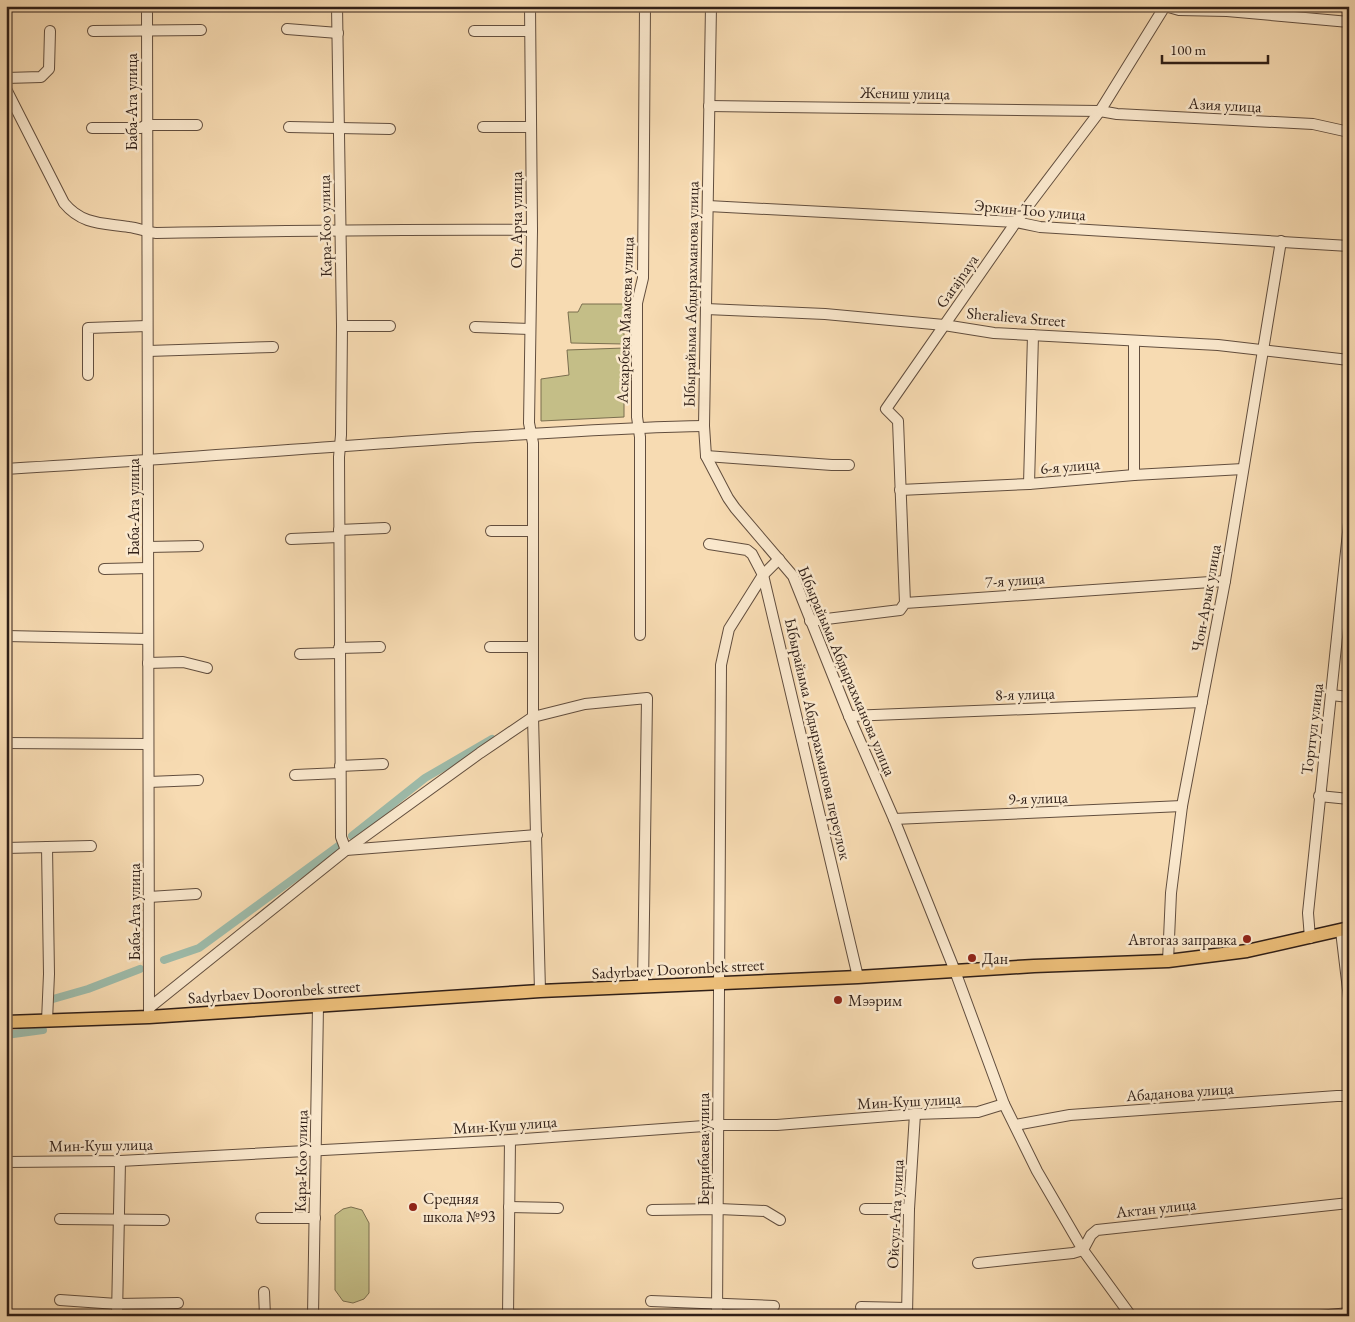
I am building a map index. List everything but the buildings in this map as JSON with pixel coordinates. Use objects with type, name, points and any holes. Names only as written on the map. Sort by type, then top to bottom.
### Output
[{"type":"main road","name":"Sadyrbaev Dooronbek street","points":[[6,1022],[47,1021],[149,1012],[318,1006],[540,991],[1168,961],[1247,951],[1345,930]]},
{"type":"street","name":"Баба-Ата улица","points":[[147,6],[149,1012]]},
{"type":"street","name":"Кара-Коо улица","points":[[337,6],[339,232],[342,326],[339,457],[340,769],[341,837],[346,850]]},
{"type":"street","name":"Он Арча улица","points":[[530,6],[532,230],[529,423],[533,443],[533,647],[540,991]]},
{"type":"street","name":"Аскарбека Мамеева улица","points":[[640,635],[640,437],[638,427],[636,342],[637,303],[643,278],[645,6]]},
{"type":"street","name":"Ыбырайыма Абдырахманова улица","points":[[711,6],[704,426],[706,456],[728,498],[793,576],[955,971],[1004,1104],[1037,1171],[1083,1250],[1131,1316]]},
{"type":"street","points":[[1165,6],[1179,10],[1226,11],[1349,22]]},
{"type":"street","name":"Garajnaya","points":[[905,602],[898,421],[886,409],[943,330],[944,325],[1016,222],[1100,111],[1165,6]]},
{"type":"street","points":[[6,78],[41,77],[49,69],[50,30]]},
{"type":"street","points":[[93,31],[201,30]]},
{"type":"street","points":[[287,30],[338,33]]},
{"type":"street","points":[[474,31],[530,32]]},
{"type":"street","points":[[6,90],[64,203],[71,211],[94,222],[156,233],[339,232],[397,229],[532,230]]},
{"type":"street","name":"Жениш улица","points":[[709,106],[1100,111]]},
{"type":"street","name":"Азия улица","points":[[1100,111],[1117,114],[1313,124],[1349,132]]},
{"type":"street","points":[[92,128],[197,125]]},
{"type":"street","points":[[289,127],[390,130]]},
{"type":"street","points":[[483,127],[531,127]]},
{"type":"street","name":"Эркин-Тоо улица","points":[[708,206],[1016,222],[1040,227],[1349,246]]},
{"type":"street","name":"Чон-Арык улица","points":[[1168,961],[1171,893],[1182,806],[1225,581],[1281,241]]},
{"type":"street","name":"Sheralieva Street","points":[[706,309],[825,314],[944,325],[994,333],[1218,344],[1349,360]]},
{"type":"street","points":[[88,375],[88,328],[147,326]]},
{"type":"street","points":[[342,326],[390,326]]},
{"type":"street","points":[[475,326],[530,328]]},
{"type":"street","points":[[1028,484],[1033,335]]},
{"type":"street","points":[[1134,341],[1134,475]]},
{"type":"street","points":[[148,351],[273,347]]},
{"type":"street","points":[[6,469],[638,427],[704,426]]},
{"type":"street","points":[[706,456],[832,466],[849,465]]},
{"type":"street","name":"6-я улица","points":[[900,490],[1028,484],[1134,475],[1243,469]]},
{"type":"street","name":"Тортгул улица","points":[[1310,938],[1308,913],[1319,796],[1345,587],[1349,523]]},
{"type":"street","points":[[291,539],[385,528]]},
{"type":"street","points":[[491,531],[533,531]]},
{"type":"street","name":"Ыбырайыма Абдырахманова переулок","points":[[709,544],[747,550],[752,554],[763,574],[858,977]]},
{"type":"street","points":[[148,546],[198,546]]},
{"type":"street","name":"Бердибаева улица","points":[[717,1316],[721,664],[729,629],[763,574],[779,559]]},
{"type":"street","points":[[104,569],[148,568]]},
{"type":"street","name":"7-я улица","points":[[810,621],[900,610],[905,602],[1225,581]]},
{"type":"street","points":[[6,636],[148,639]]},
{"type":"street","points":[[490,647],[533,647]]},
{"type":"street","points":[[300,654],[380,648]]},
{"type":"street","points":[[148,663],[183,662],[207,668]]},
{"type":"street","points":[[1331,695],[1349,697]]},
{"type":"street","points":[[149,1012],[346,850],[480,753],[534,717],[585,704],[647,698],[642,986]]},
{"type":"street","name":"8-я улица","points":[[849,716],[1202,702]]},
{"type":"street","points":[[6,743],[148,744]]},
{"type":"street","points":[[295,775],[383,764]]},
{"type":"street","points":[[149,782],[198,780]]},
{"type":"street","points":[[1319,796],[1349,799]]},
{"type":"street","name":"9-я улица","points":[[894,819],[1182,806]]},
{"type":"street","points":[[346,850],[537,835]]},
{"type":"street","points":[[6,848],[91,846]]},
{"type":"street","points":[[47,847],[49,974],[47,1021]]},
{"type":"street","points":[[149,897],[196,894]]},
{"type":"street","points":[[1345,930],[1349,998]]},
{"type":"street","name":"Кара-Коо улица","points":[[313,1316],[318,1006]]},
{"type":"street","name":"Абаданова улица","points":[[1015,1125],[1070,1115],[1349,1096]]},
{"type":"street","name":"Мин-Куш улица","points":[[7,1164],[120,1161],[510,1140],[718,1125],[777,1125],[915,1114],[978,1112],[1004,1104]]},
{"type":"street","name":"Ойсул-Ата улица","points":[[907,1312],[909,1209],[915,1114]]},
{"type":"street","points":[[510,1140],[508,1316],[534,1316]]},
{"type":"street","points":[[117,1316],[120,1161]]},
{"type":"street","name":"Актан улица","points":[[1083,1250],[1091,1235],[1098,1230],[1349,1203]]},
{"type":"street","points":[[509,1207],[558,1208]]},
{"type":"street","points":[[652,1210],[719,1209],[765,1211],[780,1220]]},
{"type":"street","points":[[864,1209],[909,1209]]},
{"type":"street","points":[[261,1218],[315,1218]]},
{"type":"street","points":[[60,1219],[164,1220]]},
{"type":"street","points":[[978,1263],[1073,1253],[1083,1250]]},
{"type":"street","points":[[264,1292],[265,1316]]},
{"type":"street","points":[[60,1300],[117,1304],[178,1304]]},
{"type":"street","points":[[651,1301],[774,1306]]},
{"type":"street","points":[[861,1307],[907,1312]]},
{"type":"street","points":[[1318,1316],[1349,1313]]},
{"type":"shaded area","points":[[582,304],[624,304],[624,344],[571,343],[568,312],[578,312]]},
{"type":"shaded area","points":[[624,348],[624,417],[541,421],[541,379],[569,375],[567,350]]},
{"type":"shaded area","points":[[351,1207],[362,1210],[369,1223],[369,1293],[364,1299],[353,1303],[343,1301],[335,1290],[335,1215],[343,1209]]},
{"type":"waterway","points":[[352,836],[425,778],[492,739]]},
{"type":"waterway","points":[[164,960],[199,948],[341,844]]},
{"type":"waterway","points":[[53,999],[88,989],[140,969]]},
{"type":"waterway","points":[[6,1035],[43,1030]]},
{"type":"place","name":"Автогаз заправка","points":[[1247,939]]},
{"type":"place","name":"Дан","points":[[972,958]]},
{"type":"place","name":"Мээрим","points":[[838,1000]]},
{"type":"place","name":"Средняя школа №93","points":[[413,1207]]}]
